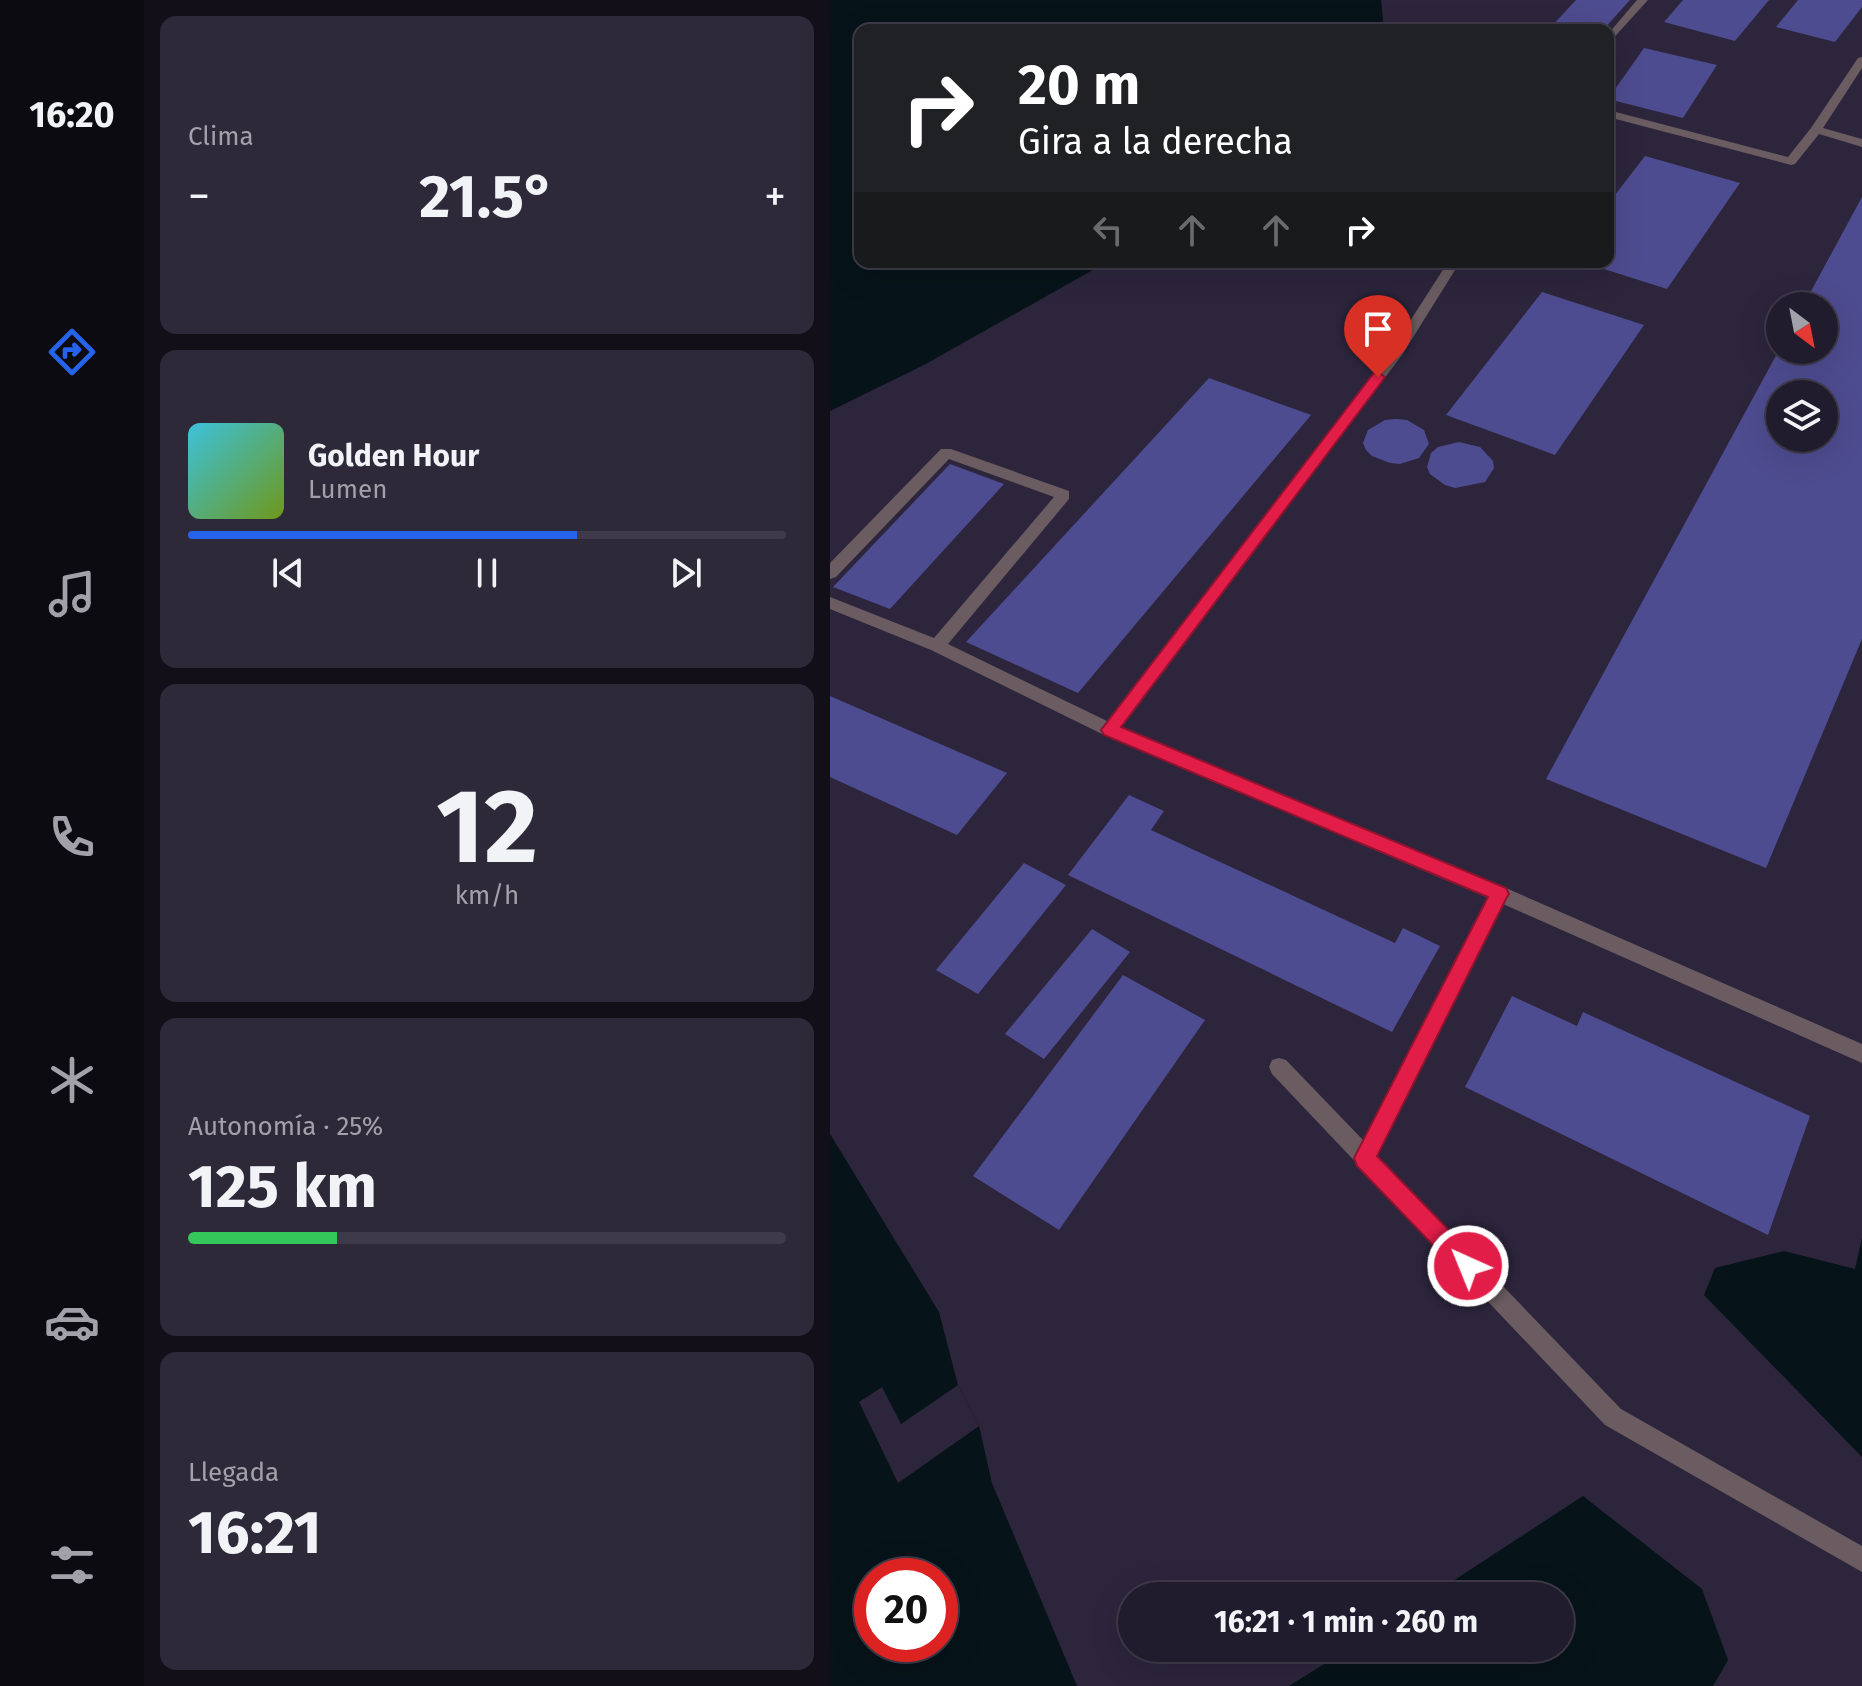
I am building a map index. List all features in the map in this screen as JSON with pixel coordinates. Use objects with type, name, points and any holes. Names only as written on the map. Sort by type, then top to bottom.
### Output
[{"type":"lane","points":[[1614,34],[1643,0]]},
{"type":"lane","points":[[1614,115],[1791,161],[1816,130],[1862,60]]},
{"type":"lane","points":[[1816,130],[1862,143]]},
{"type":"lane","points":[[1110,730],[1397,352],[1450,268]]},
{"type":"lane","points":[[830,573],[946,453],[1064,495],[937,646]]},
{"type":"lane","points":[[830,603],[937,646],[1110,730],[1499,894],[1862,1054]]},
{"type":"lane","points":[[1365,1158],[1499,894]]},
{"type":"lane","points":[[1279,1067],[1613,1417],[1862,1560]]},
{"type":"shaded area","points":[[830,0],[1381,0],[1383,24],[854,24],[854,268],[1096,268],[924,365],[830,411]]},
{"type":"shaded area","points":[[830,1134],[939,1312],[958,1385],[979,1426],[992,1483],[1077,1686],[830,1686]]},
{"type":"shaded area","points":[[1862,1238],[1862,1457],[1704,1295],[1715,1268],[1784,1251],[1855,1269]]},
{"type":"shaded area","points":[[1583,1496],[1702,1589],[1728,1660],[1713,1686],[1289,1686],[1328,1662],[1574,1662],[1574,1582],[1451,1582]]},
{"type":"pier","points":[[958,1385],[979,1426],[898,1483],[859,1402],[882,1387],[901,1424]]},
{"type":"building","points":[[1576,0],[1630,0],[1608,24],[1554,24]]},
{"type":"building","points":[[1683,0],[1769,0],[1735,41],[1664,22]]},
{"type":"building","points":[[1798,0],[1862,0],[1862,7],[1835,42],[1776,27]]},
{"type":"building","points":[[1644,48],[1717,65],[1683,118],[1614,101],[1614,90]]},
{"type":"building","points":[[1645,156],[1740,183],[1667,289],[1601,268],[1614,268],[1614,196]]},
{"type":"building","points":[[1862,197],[1862,639],[1766,868],[1546,779],[1771,364],[1838,364],[1838,292],[1811,292]]},
{"type":"building","points":[[1542,292],[1644,325],[1555,455],[1446,415]]},
{"type":"building","points":[[1209,378],[1311,415],[1078,693],[966,642]]},
{"type":"building","points":[[1385,420],[1407,420],[1424,430],[1429,444],[1419,458],[1400,464],[1390,463],[1372,456],[1366,450],[1363,443],[1368,430]]},
{"type":"building","points":[[1459,442],[1480,447],[1493,461],[1494,468],[1485,482],[1455,488],[1430,474],[1427,467],[1431,453],[1438,447]]},
{"type":"building","points":[[950,464],[1004,484],[890,609],[833,587]]},
{"type":"building","points":[[830,696],[1007,773],[957,835],[830,777]]},
{"type":"building","points":[[1129,795],[1164,811],[1151,830],[1395,943],[1403,928],[1440,946],[1392,1032],[1068,875]]},
{"type":"building","points":[[1024,863],[1066,885],[978,994],[936,970]]},
{"type":"building","points":[[1092,929],[1130,952],[1044,1059],[1005,1034]]},
{"type":"building","points":[[1123,975],[1205,1020],[1059,1230],[973,1176]]},
{"type":"building","points":[[1512,996],[1577,1026],[1583,1012],[1810,1116],[1768,1235],[1465,1087]]},
{"type":"route","points":[[1378,377],[1110,730],[1499,894],[1365,1158],[1468,1266]]}]
